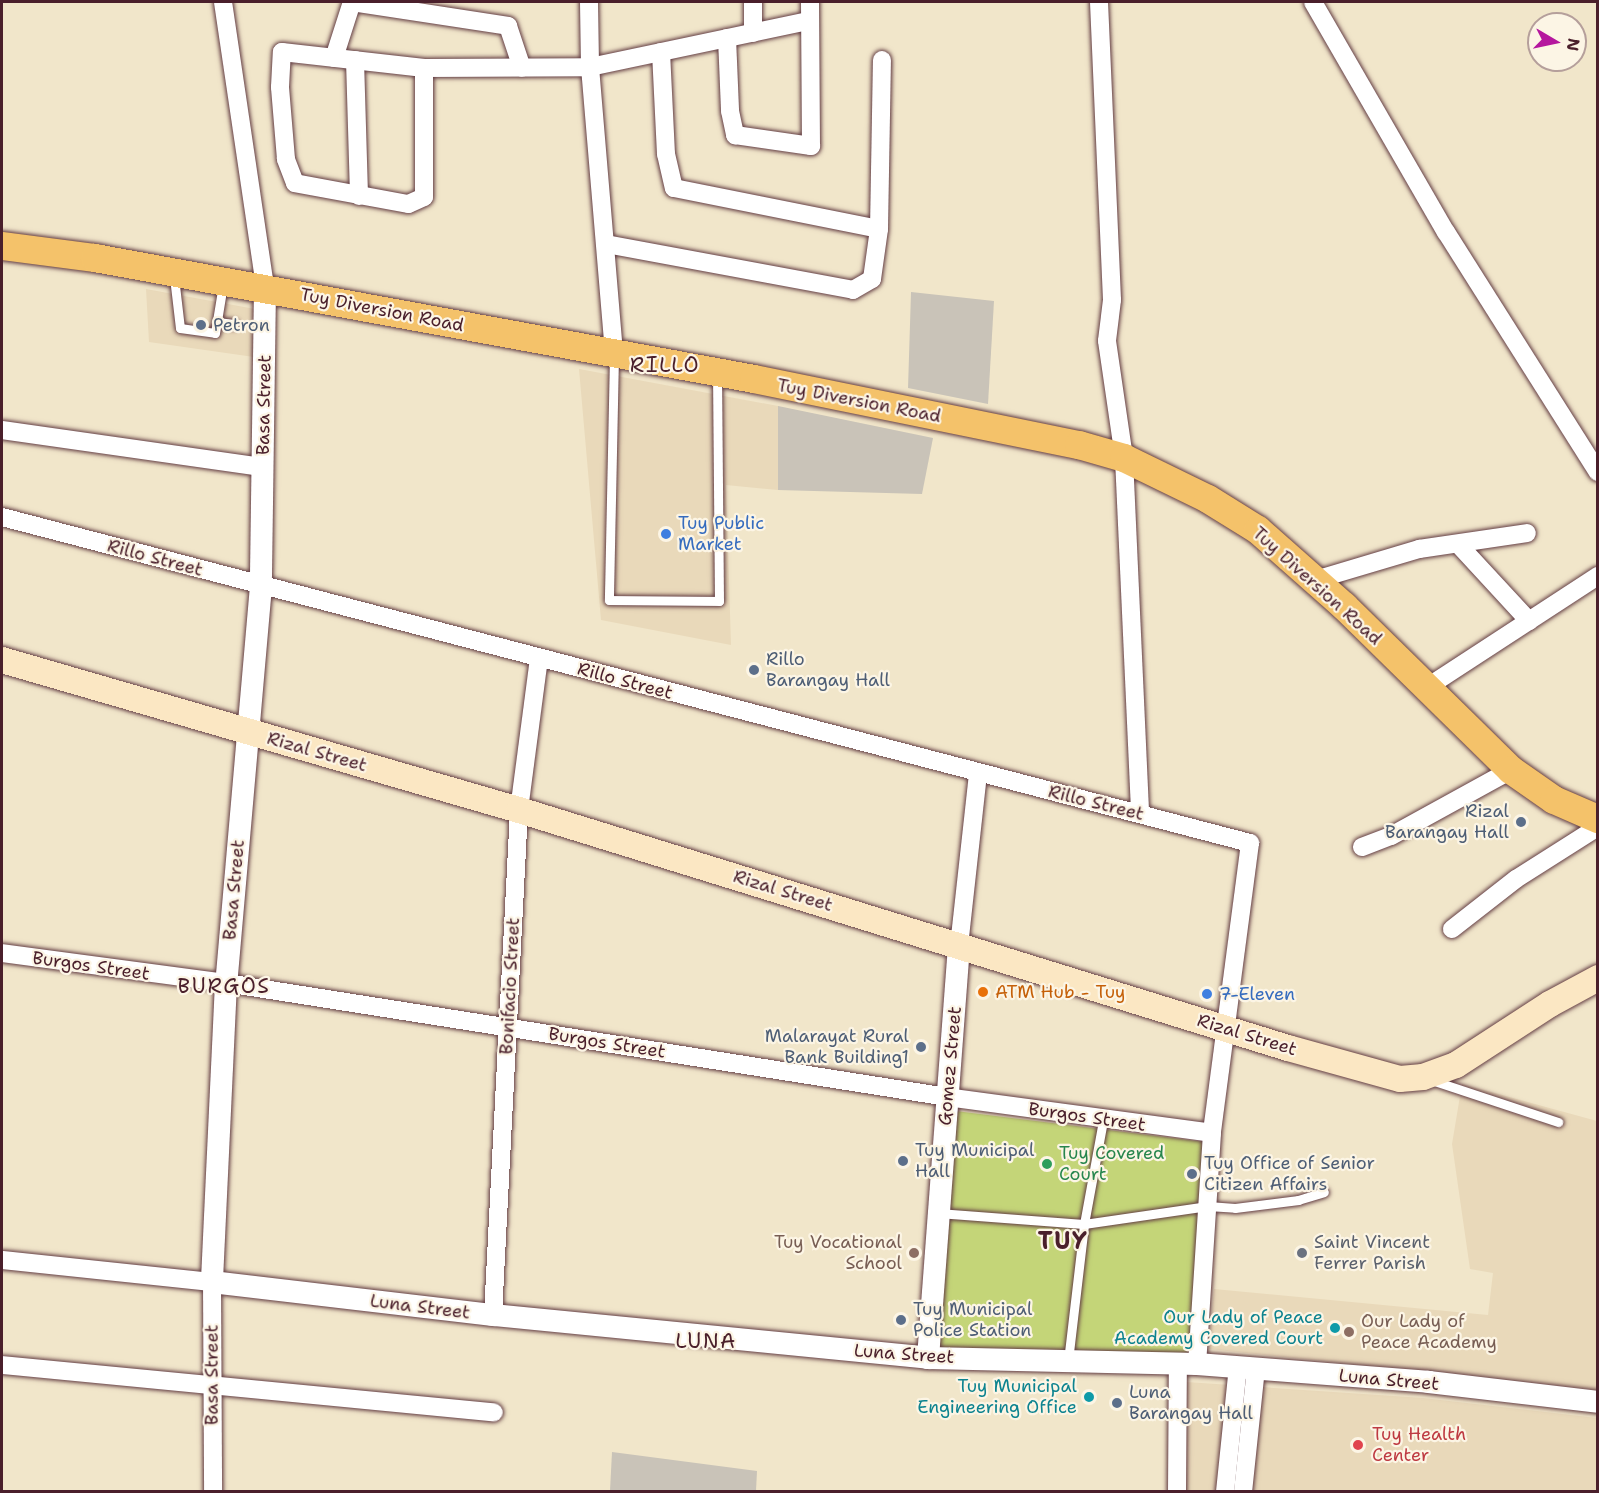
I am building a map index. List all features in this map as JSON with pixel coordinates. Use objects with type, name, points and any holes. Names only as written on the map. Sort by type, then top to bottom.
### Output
[{"type":"main road","name":"Tuy Diversion Road","points":[[2,246],[266,288],[717,372],[1079,445],[1124,458],[1198,494],[1258,530],[1315,580],[1511,770],[1554,800],[1598,819]]},
{"type":"main road","name":"Rizal Street","points":[[2,660],[519,810],[1225,1028],[1400,1078],[1423,1077],[1489,1046],[1550,1004],[1598,978]]},
{"type":"main road","name":"Rizal Street","points":[[1550,1004],[1564,983],[1598,961]]},
{"type":"street","points":[[224,2],[266,288]]},
{"type":"street","points":[[334,58],[352,2],[508,26],[522,68]]},
{"type":"street","points":[[588,2],[590,68],[614,353]]},
{"type":"street","points":[[753,2],[753,33]]},
{"type":"street","points":[[727,38],[730,111],[735,135],[811,146],[810,2]]},
{"type":"street","points":[[1099,2],[1112,300],[1107,341],[1124,458],[1140,814]]},
{"type":"street","points":[[1320,5],[1446,232],[1598,472]]},
{"type":"street","points":[[424,68],[424,197],[408,204],[295,183],[286,159],[280,87],[282,52],[424,68],[590,68],[809,21]]},
{"type":"street","points":[[661,52],[666,154],[674,188],[879,229]]},
{"type":"street","points":[[355,60],[359,196]]},
{"type":"street","points":[[606,244],[853,290],[872,279],[879,229],[882,60]]},
{"type":"street","name":"Basa Street","points":[[213,1491],[212,1282],[226,983],[261,586],[263,467],[259,328],[266,288]]},
{"type":"street","points":[[2,430],[263,467]]},
{"type":"street","name":"Rillo Street","points":[[2,517],[978,775],[1250,843],[1225,1028]]},
{"type":"street","points":[[1315,580],[1419,549],[1527,533]]},
{"type":"street","points":[[1458,544],[1529,621]]},
{"type":"street","points":[[1426,687],[1598,576]]},
{"type":"street","name":"Bonifacio Street","points":[[493,1315],[519,810],[539,658]]},
{"type":"street","points":[[1362,847],[1391,836],[1511,770]]},
{"type":"street","name":"Gomez Street","points":[[928,1358],[947,1097],[978,775]]},
{"type":"street","points":[[1452,929],[1516,879],[1598,827]]},
{"type":"street","name":"Burgos Street","points":[[2,953],[226,983],[947,1097],[1212,1133]]},
{"type":"street","points":[[1176,1491],[1187,1364],[1208,1206],[1212,1133],[1225,1028]]},
{"type":"street","points":[[2,1260],[212,1282]]},
{"type":"street","name":"Luna Street","points":[[212,1282],[493,1315],[928,1358],[1187,1364],[1430,1382],[1598,1402]]},
{"type":"street","points":[[2,1365],[494,1412]]},
{"type":"street","points":[[1225,1491],[1247,1368]]},
{"type":"street","points":[[1243,1491],[1247,1368]]},
{"type":"lane","points":[[174,272],[180,328],[215,333],[223,281]]},
{"type":"lane","points":[[216,322],[234,324]]},
{"type":"lane","points":[[614,353],[609,600],[719,601],[717,372]]},
{"type":"lane","points":[[1423,1077],[1558,1122]]},
{"type":"lane","points":[[1068,1361],[1084,1224],[1103,1120]]},
{"type":"lane","points":[[938,1213],[1084,1224],[1208,1206],[1235,1208],[1298,1200],[1324,1192]]},
{"type":"shaded area","name":"Petron","points":[[146,289],[255,309],[254,357],[149,342]]},
{"type":"shaded area","points":[[911,292],[994,301],[988,404],[908,388]]},
{"type":"shaded area","name":"Tuy Public Market","points":[[579,369],[778,406],[778,490],[726,485],[731,645],[601,620]]},
{"type":"shaded area","points":[[778,406],[933,438],[922,494],[778,490]]},
{"type":"shaded area","points":[[1462,1084],[1597,1121],[1597,1390],[1209,1349],[1214,1289],[1488,1315],[1493,1273],[1470,1269],[1452,1144]]},
{"type":"shaded area","points":[[1186,1382],[1423,1398],[1597,1418],[1597,1491],[1184,1492]]},
{"type":"shaded area","points":[[612,1452],[757,1471],[756,1491],[610,1491]]},
{"type":"green space","points":[[956,1111],[1205,1142],[1188,1355],[937,1349]]},
{"type":"place","name":"Petron","points":[[201,325]]},
{"type":"place","name":"Tuy Public Market","points":[[666,534]]},
{"type":"place","name":"Rillo Barangay Hall","points":[[754,670]]},
{"type":"place","name":"Rizal Barangay Hall","points":[[1521,822]]},
{"type":"place","name":"ATM Hub - Tuy","points":[[983,992]]},
{"type":"place","name":"7-Eleven","points":[[1207,994]]},
{"type":"place","name":"Malarayat Rural Bank Building1","points":[[921,1047]]},
{"type":"place","name":"Tuy Municipal Hall","points":[[903,1161]]},
{"type":"place","name":"Tuy Covered Court","points":[[1047,1164]]},
{"type":"place","name":"Tuy Office of Senior Citizen Affairs","points":[[1192,1174]]},
{"type":"place","name":"Tuy Vocational School","points":[[914,1253]]},
{"type":"place","name":"Saint Vincent Ferrer Parish","points":[[1302,1253]]},
{"type":"place","name":"Tuy Municipal Police Station","points":[[901,1320]]},
{"type":"place","name":"Our Lady of Peace Academy Covered Court","points":[[1335,1328]]},
{"type":"place","name":"Our Lady of Peace Academy","points":[[1349,1332]]},
{"type":"place","name":"Tuy Municipal Engineering Office","points":[[1089,1397]]},
{"type":"place","name":"Luna Barangay Hall","points":[[1117,1403]]},
{"type":"place","name":"Tuy Health Center","points":[[1358,1445]]},
{"type":"district","name":"RILLO","points":[[665,365]]},
{"type":"district","name":"BURGOS","points":[[224,986]]},
{"type":"district","name":"TUY","points":[[1063,1242]]},
{"type":"district","name":"LUNA","points":[[706,1341]]}]
